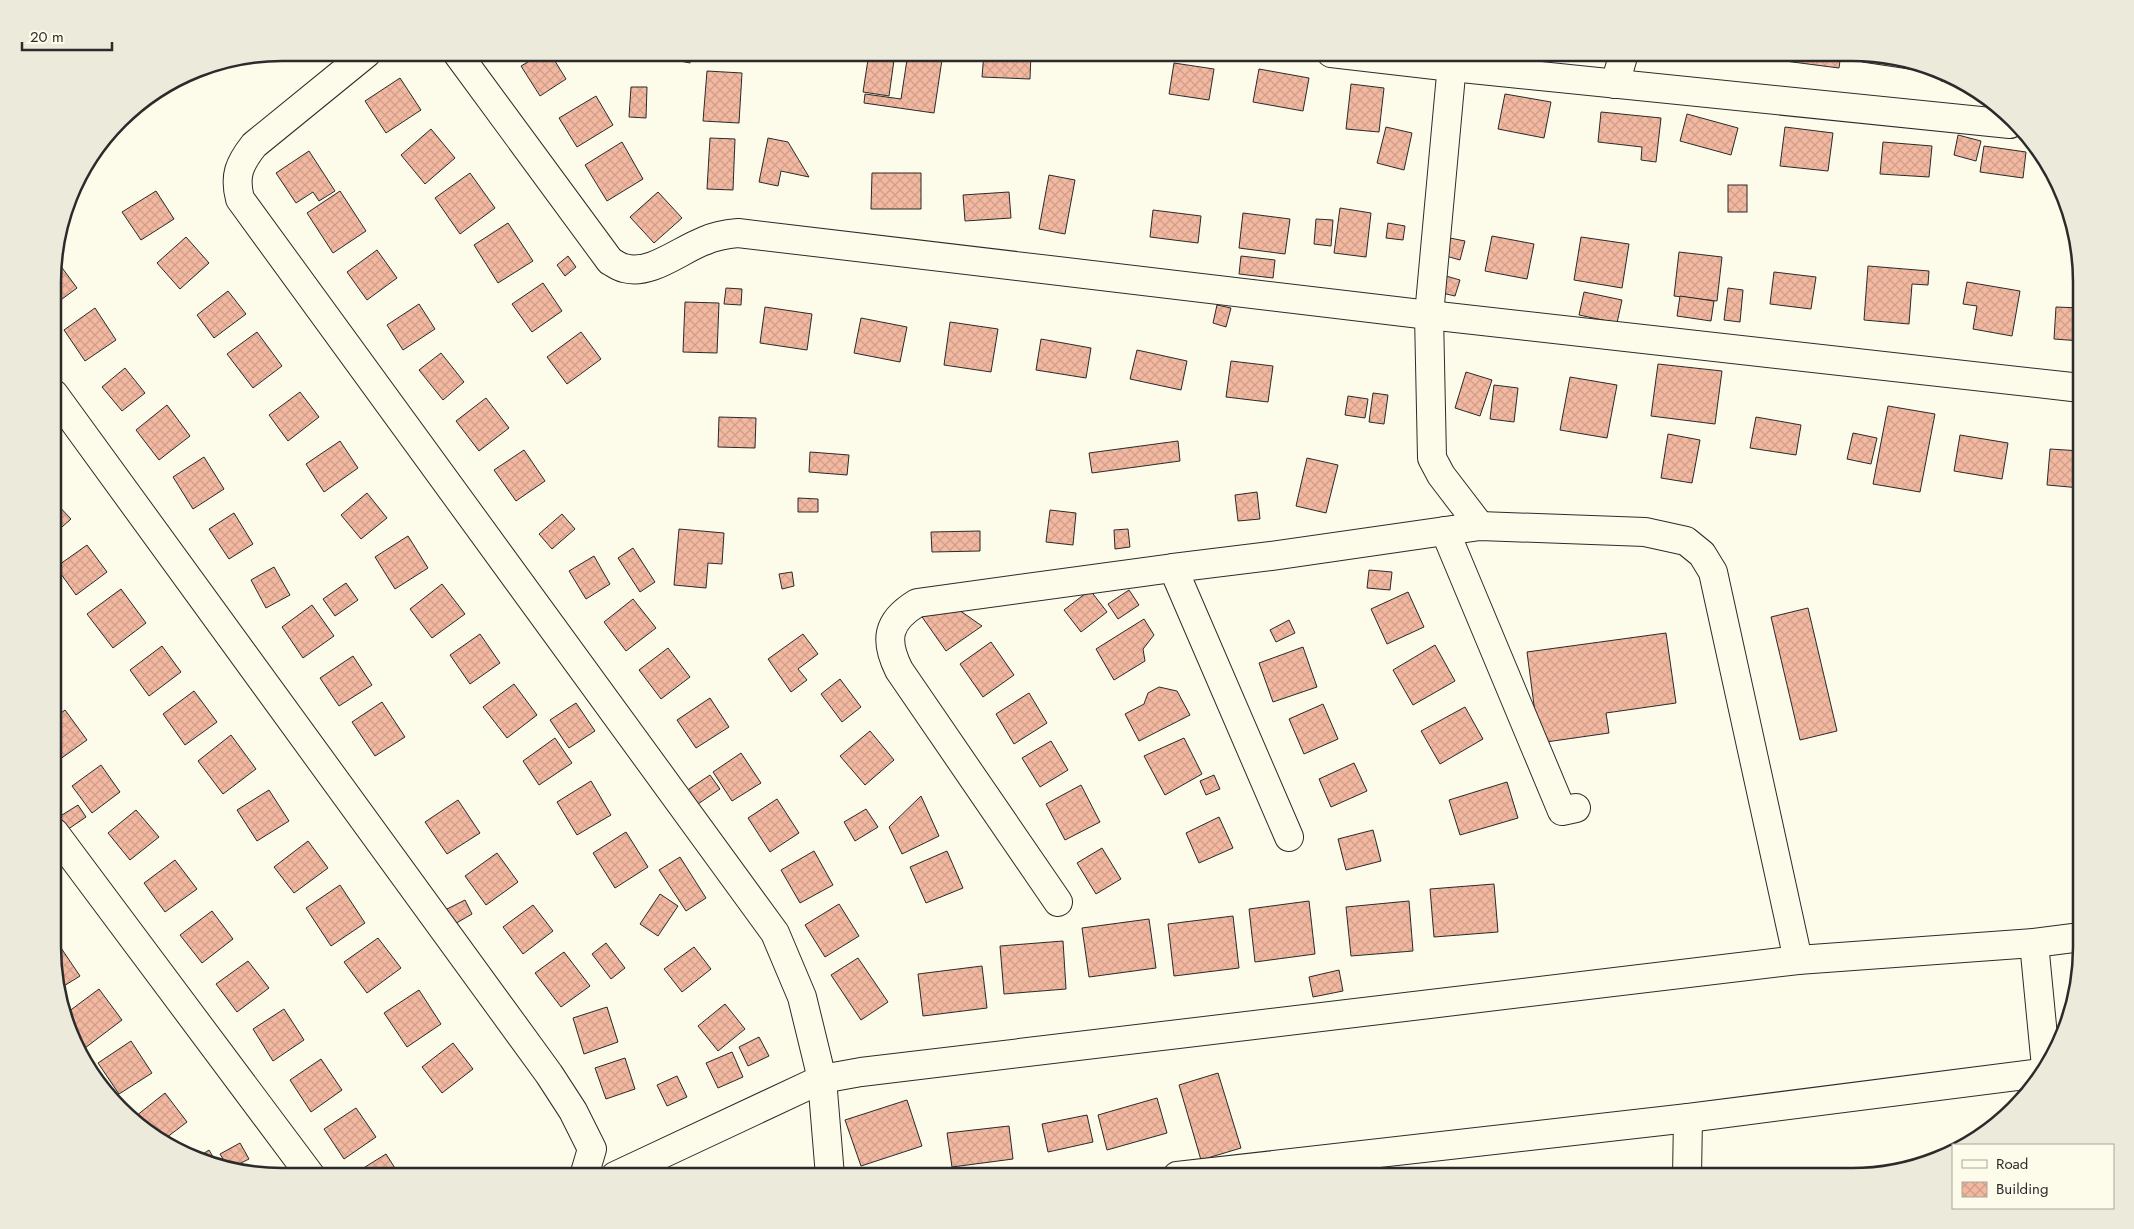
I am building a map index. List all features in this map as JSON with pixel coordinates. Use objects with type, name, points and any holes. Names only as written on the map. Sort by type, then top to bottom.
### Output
[{"type":"street","points":[[357,61],[254,146],[244,158],[239,170],[236,184],[240,200],[775,934],[802,997],[822,1080],[829,1168]]},
{"type":"street","points":[[464,61],[610,261],[624,268],[637,269],[652,266],[701,242],[718,236],[738,233],[1429,316],[2073,387]]},
{"type":"street","points":[[1453,61],[1429,316],[1432,458],[1440,475],[1480,526]]},
{"type":"street","points":[[1460,61],[1615,84],[2005,124]]},
{"type":"street","points":[[1615,84],[1621,61]]},
{"type":"street","points":[[61,404],[549,1074],[573,1111],[592,1149],[586,1168]]},
{"type":"street","points":[[1058,902],[899,670],[891,654],[889,635],[903,611],[917,603],[1480,526],[1645,532],[1686,541],[1702,554],[1713,572],[1798,960]]},
{"type":"street","points":[[1445,531],[1562,811],[1576,808]]},
{"type":"street","points":[[1173,568],[1289,837]]},
{"type":"street","points":[[61,841],[305,1168]]},
{"type":"street","points":[[632,1168],[822,1080],[861,1072],[1798,960],[2034,943],[2073,938]]},
{"type":"street","points":[[2034,943],[2045,1054]]},
{"type":"street","points":[[1247,1168],[1688,1118],[2032,1073]]},
{"type":"street","points":[[1687,1168],[1688,1118]]},
{"type":"building","points":[[529,61],[555,61],[566,79],[540,96],[521,66]]},
{"type":"building","points":[[868,61],[894,61],[889,96],[863,92]]},
{"type":"building","points":[[907,61],[942,61],[934,113],[864,103],[865,94],[901,99]]},
{"type":"building","points":[[983,61],[1031,61],[1030,79],[982,77]]},
{"type":"building","points":[[1785,61],[1840,61],[1839,68]]},
{"type":"building","points":[[1862,62],[1880,63],[1909,69]]},
{"type":"building","points":[[1174,63],[1214,69],[1209,100],[1169,94]]},
{"type":"building","points":[[1259,69],[1309,78],[1303,111],[1253,102]]},
{"type":"building","points":[[707,71],[742,73],[739,123],[703,121]]},
{"type":"building","points":[[400,78],[421,110],[386,133],[365,101]]},
{"type":"building","points":[[1351,84],[1384,88],[1379,132],[1346,129]]},
{"type":"building","points":[[631,87],[647,87],[646,118],[629,117]]},
{"type":"building","points":[[1505,94],[1551,102],[1544,138],[1498,129]]},
{"type":"building","points":[[596,96],[613,125],[577,147],[559,118]]},
{"type":"building","points":[[1601,112],[1661,118],[1656,162],[1641,160],[1642,147],[1598,142]]},
{"type":"building","points":[[1687,114],[1738,128],[1731,155],[1680,141]]},
{"type":"building","points":[[1386,127],[1412,133],[1404,170],[1377,163]]},
{"type":"building","points":[[1785,127],[1833,133],[1828,171],[1780,166]]},
{"type":"building","points":[[431,129],[455,158],[425,184],[401,155]]},
{"type":"building","points":[[1958,135],[1981,141],[1976,161],[1954,155]]},
{"type":"building","points":[[710,138],[735,139],[733,190],[707,189]]},
{"type":"building","points":[[768,138],[788,142],[809,177],[781,171],[778,186],[759,182]]},
{"type":"building","points":[[622,142],[643,179],[607,201],[585,165]]},
{"type":"building","points":[[1883,142],[1932,146],[1929,177],[1880,174]]},
{"type":"building","points":[[1984,146],[2026,152],[2023,178],[1980,172]]},
{"type":"building","points":[[309,151],[335,191],[319,201],[313,192],[296,203],[276,173]]},
{"type":"building","points":[[470,173],[495,208],[460,234],[435,198]]},
{"type":"building","points":[[872,173],[921,173],[921,209],[871,209]]},
{"type":"building","points":[[1049,175],[1075,180],[1065,234],[1039,229]]},
{"type":"building","points":[[1728,185],[1747,185],[1747,212],[1728,212]]},
{"type":"building","points":[[156,191],[174,219],[141,240],[122,212]]},
{"type":"building","points":[[340,191],[366,231],[333,253],[307,213]]},
{"type":"building","points":[[658,192],[682,218],[654,243],[630,217]]},
{"type":"building","points":[[1009,192],[1011,218],[965,221],[963,195]]},
{"type":"building","points":[[1340,208],[1371,213],[1366,257],[1334,253]]},
{"type":"building","points":[[1153,210],[1201,216],[1198,243],[1150,237]]},
{"type":"building","points":[[1243,213],[1290,219],[1285,254],[1239,248]]},
{"type":"building","points":[[1316,219],[1333,220],[1331,246],[1314,244]]},
{"type":"building","points":[[508,223],[533,261],[498,283],[474,245]]},
{"type":"building","points":[[1388,223],[1405,226],[1403,240],[1386,238]]},
{"type":"building","points":[[1492,236],[1534,244],[1527,279],[1485,271]]},
{"type":"building","points":[[186,237],[209,263],[180,289],[157,263]]},
{"type":"building","points":[[1581,237],[1629,244],[1622,288],[1574,280]]},
{"type":"building","points":[[1450,238],[1465,241],[1460,260],[1446,256]]},
{"type":"building","points":[[377,250],[397,278],[367,300],[347,272]]},
{"type":"building","points":[[1679,252],[1722,257],[1717,301],[1674,296]]},
{"type":"building","points":[[568,256],[576,267],[565,276],[557,265]]},
{"type":"building","points":[[1241,256],[1275,260],[1273,278],[1239,274]]},
{"type":"building","points":[[1868,266],[1929,271],[1928,285],[1912,284],[1909,324],[1864,320]]},
{"type":"building","points":[[62,268],[77,288],[61,300]]},
{"type":"building","points":[[1774,272],[1816,277],[1811,309],[1770,304]]},
{"type":"building","points":[[1446,276],[1460,280],[1455,296],[1442,293]]},
{"type":"building","points":[[1967,282],[2020,291],[2012,336],[1973,329],[1977,306],[1963,304]]},
{"type":"building","points":[[543,283],[562,311],[532,332],[512,304]]},
{"type":"building","points":[[726,288],[742,289],[741,305],[724,304]]},
{"type":"building","points":[[1728,288],[1743,290],[1740,322],[1724,320]]},
{"type":"building","points":[[228,291],[246,314],[214,338],[197,315]]},
{"type":"building","points":[[1584,292],[1622,300],[1617,323],[1579,315]]},
{"type":"building","points":[[1680,296],[1714,301],[1711,321],[1677,316]]},
{"type":"building","points":[[685,302],[719,303],[717,353],[683,352]]},
{"type":"building","points":[[419,304],[435,329],[403,350],[387,325]]},
{"type":"building","points":[[1217,305],[1231,308],[1226,327],[1213,323]]},
{"type":"building","points":[[765,307],[812,314],[807,350],[760,343]]},
{"type":"building","points":[[2056,307],[2073,308],[2073,340],[2054,339]]},
{"type":"building","points":[[95,308],[116,340],[85,361],[64,330]]},
{"type":"building","points":[[861,318],[907,327],[900,362],[854,353]]},
{"type":"building","points":[[950,322],[998,329],[991,372],[944,365]]},
{"type":"building","points":[[257,332],[282,366],[253,388],[227,354]]},
{"type":"building","points":[[581,332],[601,359],[567,384],[547,357]]},
{"type":"building","points":[[1041,339],[1091,348],[1086,378],[1036,370]]},
{"type":"building","points":[[1137,350],[1187,361],[1181,390],[1130,379]]},
{"type":"building","points":[[441,353],[464,382],[443,400],[419,370]]},
{"type":"building","points":[[1231,361],[1273,366],[1268,402],[1226,397]]},
{"type":"building","points":[[1658,364],[1722,371],[1715,424],[1651,416]]},
{"type":"building","points":[[125,368],[145,393],[122,411],[102,387]]},
{"type":"building","points":[[1466,372],[1492,380],[1480,416],[1455,408]]},
{"type":"building","points":[[1570,377],[1617,385],[1607,438],[1560,430]]},
{"type":"building","points":[[1494,385],[1518,388],[1514,422],[1490,419]]},
{"type":"building","points":[[300,392],[319,417],[288,441],[269,415]]},
{"type":"building","points":[[1373,393],[1388,395],[1384,424],[1369,422]]},
{"type":"building","points":[[1348,396],[1368,399],[1365,418],[1345,415]]},
{"type":"building","points":[[486,398],[509,428],[479,451],[456,421]]},
{"type":"building","points":[[167,405],[190,436],[159,460],[136,430]]},
{"type":"building","points":[[1888,406],[1935,414],[1920,492],[1873,484]]},
{"type":"building","points":[[719,417],[756,418],[755,448],[718,447]]},
{"type":"building","points":[[1756,417],[1801,425],[1796,455],[1750,448]]},
{"type":"building","points":[[1853,433],[1877,438],[1871,464],[1847,459]]},
{"type":"building","points":[[1668,434],[1700,440],[1692,483],[1661,478]]},
{"type":"building","points":[[1960,435],[2008,443],[2002,479],[1954,471]]},
{"type":"building","points":[[340,441],[358,468],[324,492],[306,464]]},
{"type":"building","points":[[1178,441],[1180,461],[1092,473],[1089,453]]},
{"type":"building","points":[[2050,449],[2073,450],[2073,487],[2047,485]]},
{"type":"building","points":[[524,450],[545,481],[516,501],[494,470]]},
{"type":"building","points":[[810,452],[849,455],[847,475],[809,472]]},
{"type":"building","points":[[204,457],[224,489],[193,509],[173,477]]},
{"type":"building","points":[[1307,458],[1338,465],[1326,513],[1296,506]]},
{"type":"building","points":[[1257,492],[1260,519],[1238,521],[1235,495]]},
{"type":"building","points":[[367,493],[387,518],[361,539],[341,515]]},
{"type":"building","points":[[798,498],[818,499],[818,512],[798,512]]},
{"type":"building","points":[[61,508],[71,519],[61,528]]},
{"type":"building","points":[[1050,510],[1076,513],[1073,545],[1046,542]]},
{"type":"building","points":[[234,513],[253,544],[229,559],[209,529]]},
{"type":"building","points":[[562,514],[575,529],[552,549],[539,534]]},
{"type":"building","points":[[679,529],[724,533],[722,564],[708,563],[706,588],[674,585]]},
{"type":"building","points":[[1128,529],[1130,547],[1115,549],[1114,530]]},
{"type":"building","points":[[980,531],[980,551],[932,552],[931,532]]},
{"type":"building","points":[[408,536],[428,568],[395,589],[375,557]]},
{"type":"building","points":[[87,545],[107,572],[76,595],[61,574],[61,563]]},
{"type":"building","points":[[633,548],[655,582],[640,592],[618,558]]},
{"type":"building","points":[[594,556],[610,584],[586,599],[569,571]]},
{"type":"building","points":[[274,567],[290,595],[266,608],[251,580]]},
{"type":"building","points":[[1369,570],[1392,572],[1390,590],[1367,588]]},
{"type":"building","points":[[792,572],[794,586],[782,589],[779,574]]},
{"type":"building","points":[[346,583],[358,600],[335,616],[323,599]]},
{"type":"building","points":[[442,584],[465,614],[432,638],[410,609]]},
{"type":"building","points":[[121,589],[146,623],[113,648],[87,614]]},
{"type":"building","points":[[1090,590],[1107,612],[1081,632],[1064,610]]},
{"type":"building","points":[[1129,590],[1139,605],[1118,619],[1108,604]]},
{"type":"building","points":[[1408,592],[1424,627],[1387,644],[1371,609]]},
{"type":"building","points":[[633,599],[656,628],[626,651],[604,622]]},
{"type":"building","points":[[312,605],[334,636],[303,658],[282,627]]},
{"type":"building","points":[[1808,608],[1837,731],[1800,740],[1771,617]]},
{"type":"building","points":[[959,610],[982,626],[946,651],[920,614]]},
{"type":"building","points":[[1144,619],[1154,635],[1143,649],[1145,661],[1114,680],[1096,649]]},
{"type":"building","points":[[1289,620],[1295,633],[1276,642],[1270,630]]},
{"type":"building","points":[[1666,633],[1676,703],[1606,713],[1609,733],[1539,743],[1527,652]]},
{"type":"building","points":[[480,634],[500,663],[470,684],[450,655]]},
{"type":"building","points":[[803,634],[818,654],[798,669],[807,680],[791,692],[768,659]]},
{"type":"building","points":[[991,642],[1014,675],[983,697],[960,664]]},
{"type":"building","points":[[1435,645],[1455,681],[1413,705],[1393,670]]},
{"type":"building","points":[[162,646],[181,672],[149,696],[130,670]]},
{"type":"building","points":[[1303,647],[1317,687],[1273,702],[1259,663]]},
{"type":"building","points":[[668,648],[690,677],[661,699],[639,670]]},
{"type":"building","points":[[353,656],[372,685],[339,706],[320,678]]},
{"type":"building","points":[[840,679],[861,707],[842,722],[821,694]]},
{"type":"building","points":[[514,684],[537,715],[507,738],[483,707]]},
{"type":"building","points":[[1159,687],[1177,691],[1190,715],[1139,741],[1125,714],[1144,704],[1148,693]]},
{"type":"building","points":[[194,691],[217,722],[185,745],[163,714]]},
{"type":"building","points":[[1029,693],[1047,723],[1014,744],[996,714]]},
{"type":"building","points":[[710,698],[729,727],[696,748],[677,720]]},
{"type":"building","points":[[382,702],[405,737],[375,756],[352,722]]},
{"type":"building","points":[[576,703],[595,731],[569,748],[550,720]]},
{"type":"building","points":[[1323,704],[1338,739],[1304,754],[1289,719]]},
{"type":"building","points":[[1465,707],[1483,739],[1440,764],[1421,731]]},
{"type":"building","points":[[65,710],[87,740],[61,758],[61,713]]},
{"type":"building","points":[[870,731],[894,760],[865,785],[840,756]]},
{"type":"building","points":[[231,735],[256,769],[223,794],[198,761]]},
{"type":"building","points":[[555,738],[572,763],[539,785],[523,761]]},
{"type":"building","points":[[1184,738],[1202,774],[1165,795],[1144,756]]},
{"type":"building","points":[[1051,741],[1068,770],[1040,787],[1022,758]]},
{"type":"building","points":[[741,753],[761,783],[732,801],[713,772]]},
{"type":"building","points":[[1354,763],[1367,791],[1331,807],[1319,779]]},
{"type":"building","points":[[101,765],[120,792],[92,813],[72,786]]},
{"type":"building","points":[[710,775],[720,789],[695,806],[686,791]]},
{"type":"building","points":[[1214,775],[1220,789],[1206,795],[1200,781]]},
{"type":"building","points":[[591,781],[611,815],[577,835],[557,802]]},
{"type":"building","points":[[1507,782],[1518,818],[1460,835],[1449,800]]},
{"type":"building","points":[[1081,785],[1100,822],[1065,840],[1046,804]]},
{"type":"building","points":[[269,790],[289,821],[257,841],[237,810]]},
{"type":"building","points":[[921,796],[939,836],[902,854],[889,827]]},
{"type":"building","points":[[777,799],[799,833],[770,852],[748,818]]},
{"type":"building","points":[[458,800],[480,833],[447,854],[425,822]]},
{"type":"building","points":[[78,805],[86,817],[61,834],[61,816]]},
{"type":"building","points":[[866,809],[878,827],[855,841],[844,822]]},
{"type":"building","points":[[136,810],[159,837],[130,860],[108,833]]},
{"type":"building","points":[[1219,817],[1233,848],[1199,863],[1186,833]]},
{"type":"building","points":[[1373,830],[1381,861],[1346,870],[1338,839]]},
{"type":"building","points":[[626,832],[648,867],[615,888],[593,853]]},
{"type":"building","points":[[308,841],[328,868],[294,893],[274,867]]},
{"type":"building","points":[[1102,848],[1121,879],[1096,894],[1077,863]]},
{"type":"building","points":[[814,851],[833,885],[800,903],[781,870]]},
{"type":"building","points":[[947,851],[963,888],[926,903],[910,867]]},
{"type":"building","points":[[497,853],[518,882],[486,905],[465,876]]},
{"type":"building","points":[[680,857],[706,898],[686,911],[659,870]]},
{"type":"building","points":[[175,860],[197,889],[165,912],[144,883]]},
{"type":"building","points":[[1494,884],[1498,932],[1434,937],[1430,889]]},
{"type":"building","points":[[340,885],[365,923],[331,946],[306,908]]},
{"type":"building","points":[[660,894],[678,906],[658,936],[640,924]]},
{"type":"building","points":[[465,900],[472,914],[453,925],[445,910]]},
{"type":"building","points":[[1309,901],[1315,954],[1255,962],[1249,909]]},
{"type":"building","points":[[1409,901],[1413,951],[1351,956],[1346,907]]},
{"type":"building","points":[[839,904],[859,936],[825,957],[805,925]]},
{"type":"building","points":[[533,905],[553,931],[523,954],[503,927]]},
{"type":"building","points":[[212,911],[233,939],[202,963],[180,935]]},
{"type":"building","points":[[1233,916],[1239,968],[1174,976],[1168,924]]},
{"type":"building","points":[[1149,919],[1156,968],[1089,977],[1082,928]]},
{"type":"building","points":[[378,938],[401,968],[367,993],[344,962]]},
{"type":"building","points":[[1063,941],[1066,989],[1004,994],[1000,946]]},
{"type":"building","points":[[606,943],[625,968],[611,979],[592,954]]},
{"type":"building","points":[[694,947],[711,969],[682,992],[664,969]]},
{"type":"building","points":[[61,948],[80,976],[65,985]]},
{"type":"building","points":[[564,952],[590,986],[561,1007],[535,973]]},
{"type":"building","points":[[858,958],[888,1002],[861,1020],[831,975]]},
{"type":"building","points":[[248,961],[269,988],[237,1012],[216,984]]},
{"type":"building","points":[[982,966],[987,1008],[923,1016],[918,974]]},
{"type":"building","points":[[1339,970],[1343,991],[1313,997],[1309,977]]},
{"type":"building","points":[[99,989],[122,1020],[86,1047],[71,1010]]},
{"type":"building","points":[[419,990],[441,1024],[407,1047],[384,1013]]},
{"type":"building","points":[[725,1004],[745,1029],[718,1051],[698,1026]]},
{"type":"building","points":[[607,1007],[618,1042],[584,1054],[573,1018]]},
{"type":"building","points":[[284,1009],[304,1040],[273,1061],[253,1029]]},
{"type":"building","points":[[759,1037],[769,1056],[748,1066],[739,1047]]},
{"type":"building","points":[[131,1041],[152,1073],[119,1094],[98,1063]]},
{"type":"building","points":[[453,1043],[473,1069],[442,1093],[422,1067]]},
{"type":"building","points":[[732,1052],[743,1077],[718,1088],[706,1063]]},
{"type":"building","points":[[625,1058],[635,1089],[606,1099],[595,1068]]},
{"type":"building","points":[[321,1059],[342,1090],[311,1112],[290,1080]]},
{"type":"building","points":[[1218,1073],[1241,1148],[1201,1160],[1179,1085]]},
{"type":"building","points":[[677,1076],[687,1097],[667,1106],[657,1085]]},
{"type":"building","points":[[165,1093],[187,1122],[169,1136],[138,1114]]},
{"type":"building","points":[[1157,1098],[1167,1133],[1107,1150],[1098,1115]]},
{"type":"building","points":[[907,1100],[922,1146],[861,1166],[845,1120]]},
{"type":"building","points":[[356,1108],[376,1137],[344,1159],[324,1129]]},
{"type":"building","points":[[1087,1115],[1093,1142],[1048,1152],[1042,1124]]},
{"type":"building","points":[[1009,1126],[1013,1159],[952,1167],[947,1133]]},
{"type":"building","points":[[240,1143],[249,1159],[240,1163],[223,1160],[220,1154]]},
{"type":"building","points":[[209,1150],[213,1157],[211,1156],[204,1153]]},
{"type":"building","points":[[386,1154],[395,1168],[363,1168]]}]
